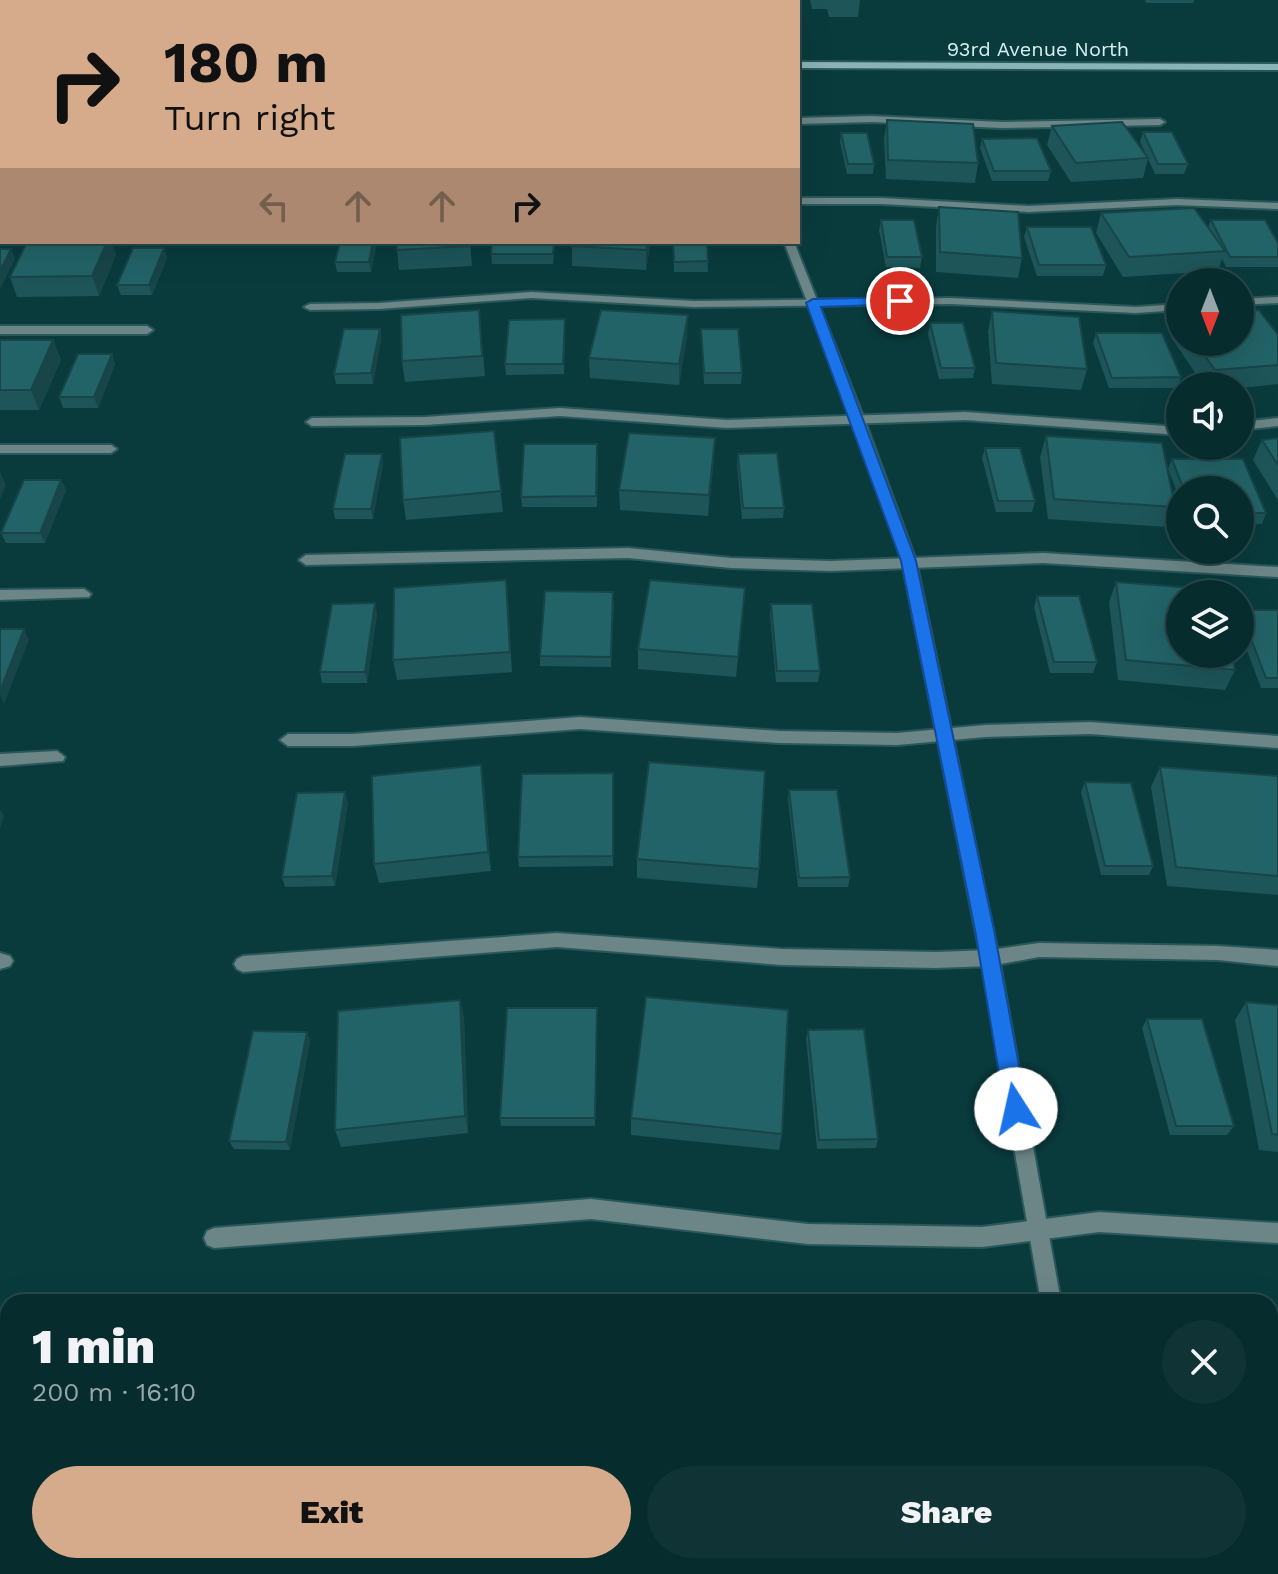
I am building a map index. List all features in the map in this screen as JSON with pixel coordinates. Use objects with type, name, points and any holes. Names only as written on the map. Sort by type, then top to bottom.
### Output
[{"type":"main road","name":"93rd Avenue North","points":[[800,65],[1278,67]]},
{"type":"street","points":[[800,121],[872,119],[1002,125],[1160,122]]},
{"type":"street","points":[[800,201],[882,201],[1029,209],[1177,202],[1278,206]]},
{"type":"street","points":[[790,244],[859,421],[909,561],[990,958],[1049,1294]]},
{"type":"street","points":[[310,307],[379,306],[531,295],[694,304],[951,301],[1136,310],[1166,308]]},
{"type":"street","points":[[1254,301],[1278,300]]},
{"type":"street","points":[[0,330],[147,330]]},
{"type":"street","points":[[312,422],[425,421],[560,412],[727,424],[965,416],[1166,430]]},
{"type":"street","points":[[1254,425],[1278,422]]},
{"type":"street","points":[[0,449],[111,449]]},
{"type":"street","points":[[306,560],[628,553],[731,563],[817,566],[1043,558],[1278,572]]},
{"type":"street","points":[[0,595],[84,594]]},
{"type":"street","points":[[288,740],[353,740],[580,723],[779,737],[897,739],[946,733],[1090,728],[1278,742]]},
{"type":"street","points":[[0,760],[57,757]]},
{"type":"street","points":[[243,964],[557,940],[782,957],[990,958],[1039,950],[1218,953],[1278,958]]},
{"type":"street","points":[[214,1238],[591,1209],[808,1234],[982,1237],[1099,1222],[1278,1233]]},
{"type":"building","points":[[887,120],[973,124],[978,163],[888,160]]},
{"type":"building","points":[[1122,122],[1148,158],[1076,163],[1052,126]]},
{"type":"building","points":[[1143,132],[1172,132],[1188,164],[1158,164]]},
{"type":"building","points":[[841,133],[867,133],[874,164],[848,164]]},
{"type":"building","points":[[1037,138],[1051,171],[994,171],[982,139]]},
{"type":"building","points":[[939,207],[1018,212],[1022,258],[940,252]]},
{"type":"building","points":[[1194,208],[1225,251],[1129,257],[1101,213]]},
{"type":"building","points":[[881,220],[914,220],[922,257],[887,257]]},
{"type":"building","points":[[1211,220],[1265,220],[1278,243],[1278,257],[1230,257]]},
{"type":"building","points":[[1027,227],[1091,227],[1106,265],[1039,265]]},
{"type":"building","points":[[26,244],[106,244],[92,276],[10,277]]},
{"type":"building","points":[[340,244],[373,244],[369,262],[335,262]]},
{"type":"building","points":[[396,244],[470,246],[397,250]]},
{"type":"building","points":[[492,244],[554,244],[553,254],[491,254]]},
{"type":"building","points":[[572,244],[648,244],[646,250]]},
{"type":"building","points":[[673,244],[707,244],[708,261],[674,262]]},
{"type":"building","points":[[133,248],[164,248],[149,285],[117,285]]},
{"type":"building","points":[[0,249],[11,249],[0,271]]},
{"type":"building","points":[[479,310],[482,356],[402,361],[401,315]]},
{"type":"building","points":[[601,310],[688,315],[679,364],[589,358]]},
{"type":"building","points":[[1259,310],[1278,335],[1278,365],[1215,370],[1205,356],[1254,356],[1254,311]]},
{"type":"building","points":[[992,311],[1079,317],[1087,369],[996,363]]},
{"type":"building","points":[[565,319],[563,364],[505,364],[509,320]]},
{"type":"building","points":[[930,323],[963,323],[975,368],[941,368]]},
{"type":"building","points":[[344,329],[380,329],[371,373],[334,374]]},
{"type":"building","points":[[701,329],[738,329],[742,373],[704,373]]},
{"type":"building","points":[[1096,333],[1162,333],[1166,356],[1172,356],[1179,372],[1166,372],[1166,377],[1112,378]]},
{"type":"building","points":[[0,340],[53,340],[31,390],[0,390]]},
{"type":"building","points":[[78,354],[112,354],[94,397],[59,397]]},
{"type":"building","points":[[494,431],[501,491],[403,500],[400,438]]},
{"type":"building","points":[[629,433],[715,438],[709,495],[619,490]]},
{"type":"building","points":[[1046,436],[1162,443],[1169,476],[1166,476],[1166,506],[1054,499]]},
{"type":"building","points":[[1278,438],[1278,465],[1262,440]]},
{"type":"building","points":[[524,444],[597,444],[596,496],[521,497]]},
{"type":"building","points":[[985,448],[1020,448],[1035,501],[998,501]]},
{"type":"building","points":[[777,453],[784,508],[743,508],[738,454]]},
{"type":"building","points":[[345,454],[382,454],[371,509],[333,509]]},
{"type":"building","points":[[1172,460],[1243,460],[1250,476],[1179,476]]},
{"type":"building","points":[[24,480],[61,480],[40,533],[1,533]]},
{"type":"building","points":[[1254,485],[1266,513],[1254,513]]},
{"type":"building","points":[[506,580],[510,652],[393,660],[394,588]]},
{"type":"building","points":[[650,580],[745,588],[738,657],[638,649]]},
{"type":"building","points":[[1116,582],[1166,586],[1166,664],[1126,660]]},
{"type":"building","points":[[545,591],[613,592],[611,657],[540,656]]},
{"type":"building","points":[[1037,596],[1079,596],[1097,662],[1054,662]]},
{"type":"building","points":[[375,603],[365,672],[320,672],[332,604]]},
{"type":"building","points":[[771,604],[812,604],[820,671],[777,671]]},
{"type":"building","points":[[1254,610],[1278,610],[1278,678],[1266,678],[1254,647]]},
{"type":"building","points":[[0,629],[24,629],[0,691]]},
{"type":"building","points":[[649,762],[765,771],[759,869],[637,859]]},
{"type":"building","points":[[481,765],[488,852],[374,864],[372,776]]},
{"type":"building","points":[[1160,767],[1278,776],[1278,876],[1176,867]]},
{"type":"building","points":[[613,773],[613,856],[518,857],[522,774]]},
{"type":"building","points":[[1085,782],[1131,783],[1153,866],[1105,866]]},
{"type":"building","points":[[789,790],[837,790],[850,877],[799,878]]},
{"type":"building","points":[[345,792],[332,876],[282,877],[297,793]]},
{"type":"building","points":[[646,997],[788,1010],[782,1134],[631,1118]]},
{"type":"building","points":[[460,1000],[465,1116],[335,1130],[338,1011]]},
{"type":"building","points":[[1246,1002],[1278,1005],[1278,1135],[1272,1134]]},
{"type":"building","points":[[507,1008],[597,1008],[595,1118],[500,1118]]},
{"type":"building","points":[[1147,1019],[1202,1019],[1234,1126],[1176,1126]]},
{"type":"building","points":[[864,1029],[878,1139],[819,1140],[808,1030]]},
{"type":"building","points":[[253,1031],[307,1032],[286,1142],[229,1141]]},
{"type":"route","points":[[900,301],[813,303],[909,561],[985,930],[1016,1109]]}]
